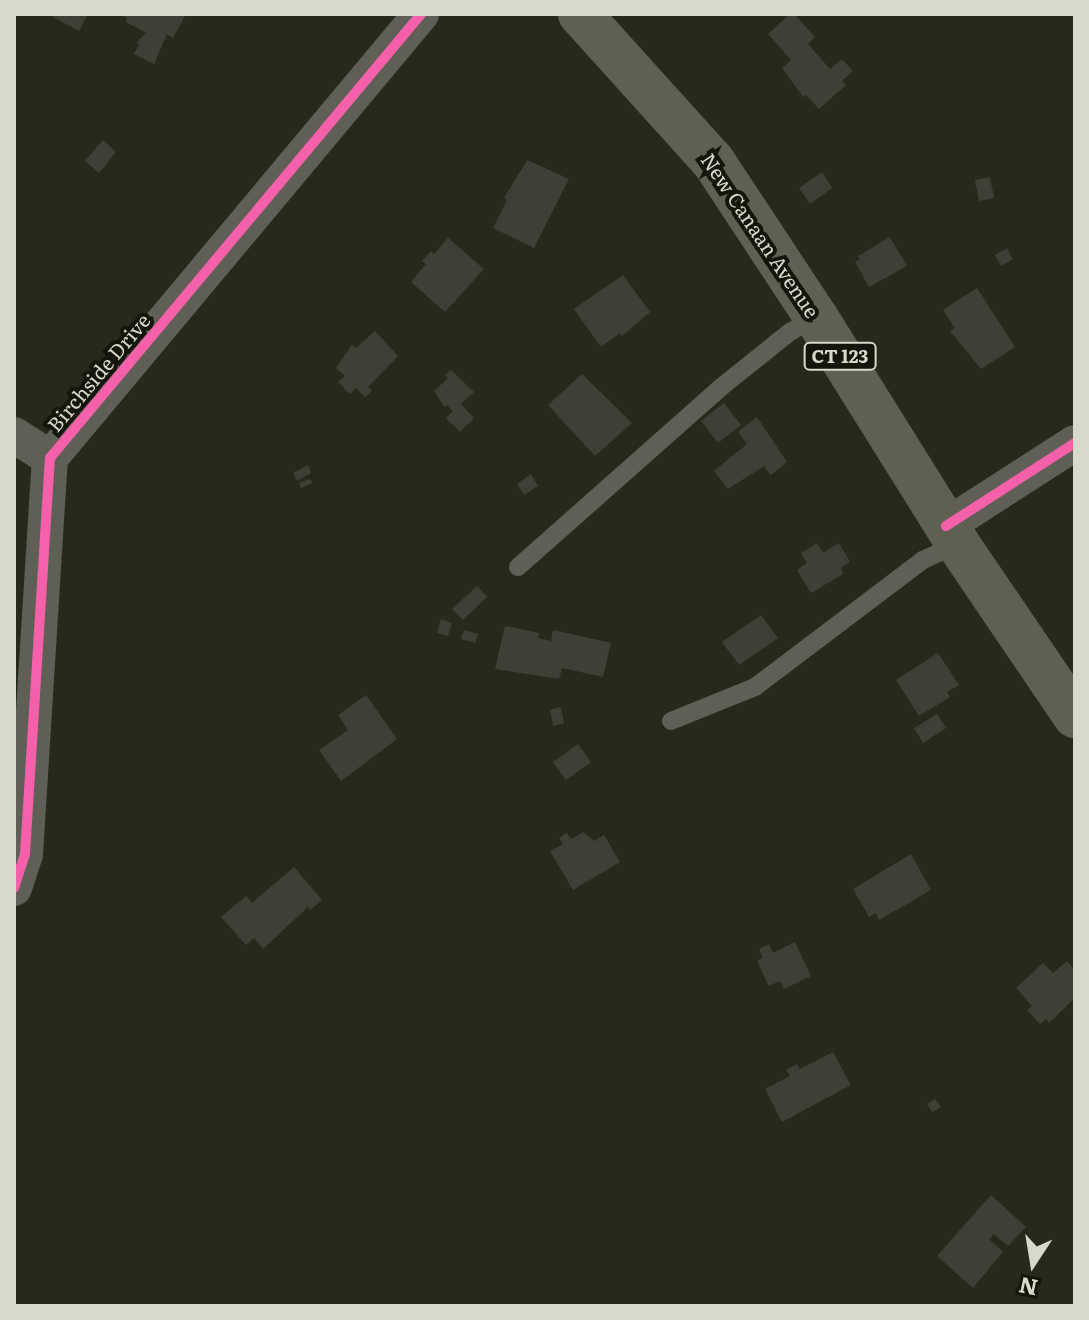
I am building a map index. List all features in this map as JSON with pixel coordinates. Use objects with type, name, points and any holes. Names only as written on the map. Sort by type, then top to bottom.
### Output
[{"type":"main road","name":"New Canaan Avenue","points":[[580,14],[713,161],[816,317],[952,535],[1075,716]]},
{"type":"street","name":"Birchside Drive","points":[[14,888],[25,854],[50,458],[421,14]]},
{"type":"street","name":"Birchside Drive","points":[[14,435],[50,458]]},
{"type":"street","points":[[952,535],[1075,443]]},
{"type":"lane","points":[[518,567],[720,388],[790,332],[816,317]]},
{"type":"lane","points":[[671,721],[755,687],[952,535]]},
{"type":"building","points":[[54,14],[88,14],[79,31],[53,17]]},
{"type":"building","points":[[120,14],[186,14],[173,38],[167,34],[154,64],[134,54],[139,45],[136,43],[146,33],[126,22],[127,18]]},
{"type":"building","points":[[790,14],[794,14],[815,37],[808,44],[830,69],[842,59],[853,71],[842,81],[846,85],[819,109],[806,95],[803,97],[782,68],[791,60],[768,34]]},
{"type":"building","points":[[103,140],[116,152],[99,173],[85,161]]},
{"type":"building","points":[[527,160],[569,179],[534,248],[493,228],[507,200],[504,198]]},
{"type":"building","points":[[822,172],[832,188],[810,204],[799,188]]},
{"type":"building","points":[[990,177],[994,198],[979,201],[975,180]]},
{"type":"building","points":[[890,237],[907,266],[869,287],[855,262],[860,259],[858,256]]},
{"type":"building","points":[[448,238],[484,269],[445,312],[411,282],[426,264],[422,261],[431,251],[434,254]]},
{"type":"building","points":[[1007,248],[1013,259],[1001,266],[995,255]]},
{"type":"building","points":[[623,275],[650,312],[622,336],[620,333],[601,347],[574,309]]},
{"type":"building","points":[[977,288],[1015,347],[981,369],[950,331],[955,328],[943,310]]},
{"type":"building","points":[[375,331],[398,356],[368,387],[372,391],[365,397],[356,388],[350,394],[338,382],[345,376],[336,368],[352,345],[356,348]]},
{"type":"building","points":[[451,370],[474,392],[461,404],[474,418],[460,432],[446,418],[453,411],[447,405],[445,408],[434,391],[448,378],[445,375]]},
{"type":"building","points":[[582,374],[632,423],[595,456],[548,405]]},
{"type":"building","points":[[724,403],[741,425],[718,443],[701,421]]},
{"type":"building","points":[[757,417],[787,462],[771,475],[764,466],[728,489],[714,471],[747,444],[738,432]]},
{"type":"building","points":[[308,465],[311,473],[297,481],[293,473]]},
{"type":"building","points":[[531,474],[538,486],[524,495],[517,484]]},
{"type":"building","points":[[310,479],[312,483],[301,488],[299,483]]},
{"type":"building","points":[[817,543],[823,553],[839,543],[850,562],[841,568],[843,574],[811,593],[797,570],[807,563],[801,553]]},
{"type":"building","points":[[477,586],[487,597],[463,620],[452,609]]},
{"type":"building","points":[[761,615],[778,638],[739,665],[722,642]]},
{"type":"building","points":[[441,619],[452,623],[448,636],[437,633]]},
{"type":"building","points":[[505,626],[539,633],[538,638],[551,641],[553,630],[611,643],[603,677],[562,668],[559,679],[495,669]]},
{"type":"building","points":[[464,630],[478,634],[475,643],[461,639]]},
{"type":"building","points":[[938,653],[959,685],[947,692],[950,697],[919,716],[896,680]]},
{"type":"building","points":[[366,695],[397,739],[341,781],[319,750],[348,730],[338,715]]},
{"type":"building","points":[[561,707],[564,723],[553,726],[550,710]]},
{"type":"building","points":[[937,714],[946,728],[923,743],[914,728]]},
{"type":"building","points":[[578,744],[591,762],[566,780],[553,762]]},
{"type":"building","points":[[583,832],[594,841],[604,835],[620,862],[573,890],[550,851],[563,844],[559,838],[567,833],[571,839]]},
{"type":"building","points":[[911,854],[931,890],[879,920],[876,913],[869,917],[853,889]]},
{"type":"building","points":[[294,867],[322,900],[310,910],[308,907],[263,949],[254,938],[246,945],[221,917],[246,896],[252,903]]},
{"type":"building","points":[[795,942],[811,976],[784,989],[780,981],[769,986],[757,961],[763,958],[759,949],[769,944],[773,953]]},
{"type":"building","points":[[1067,961],[1075,970],[1075,998],[1049,1023],[1046,1019],[1040,1024],[1027,1010],[1032,1006],[1016,988],[1043,963],[1053,973]]},
{"type":"building","points":[[833,1052],[851,1085],[782,1122],[765,1089],[790,1076],[786,1070],[797,1064],[800,1069]]},
{"type":"building","points":[[935,1099],[941,1107],[932,1112],[927,1104]]},
{"type":"building","points":[[991,1195],[1026,1227],[1008,1246],[994,1234],[989,1239],[1003,1252],[973,1288],[937,1256]]},
{"type":"cycle path","points":[[14,888],[25,854],[50,458],[421,14]]},
{"type":"cycle path","points":[[946,526],[1075,443]]}]
